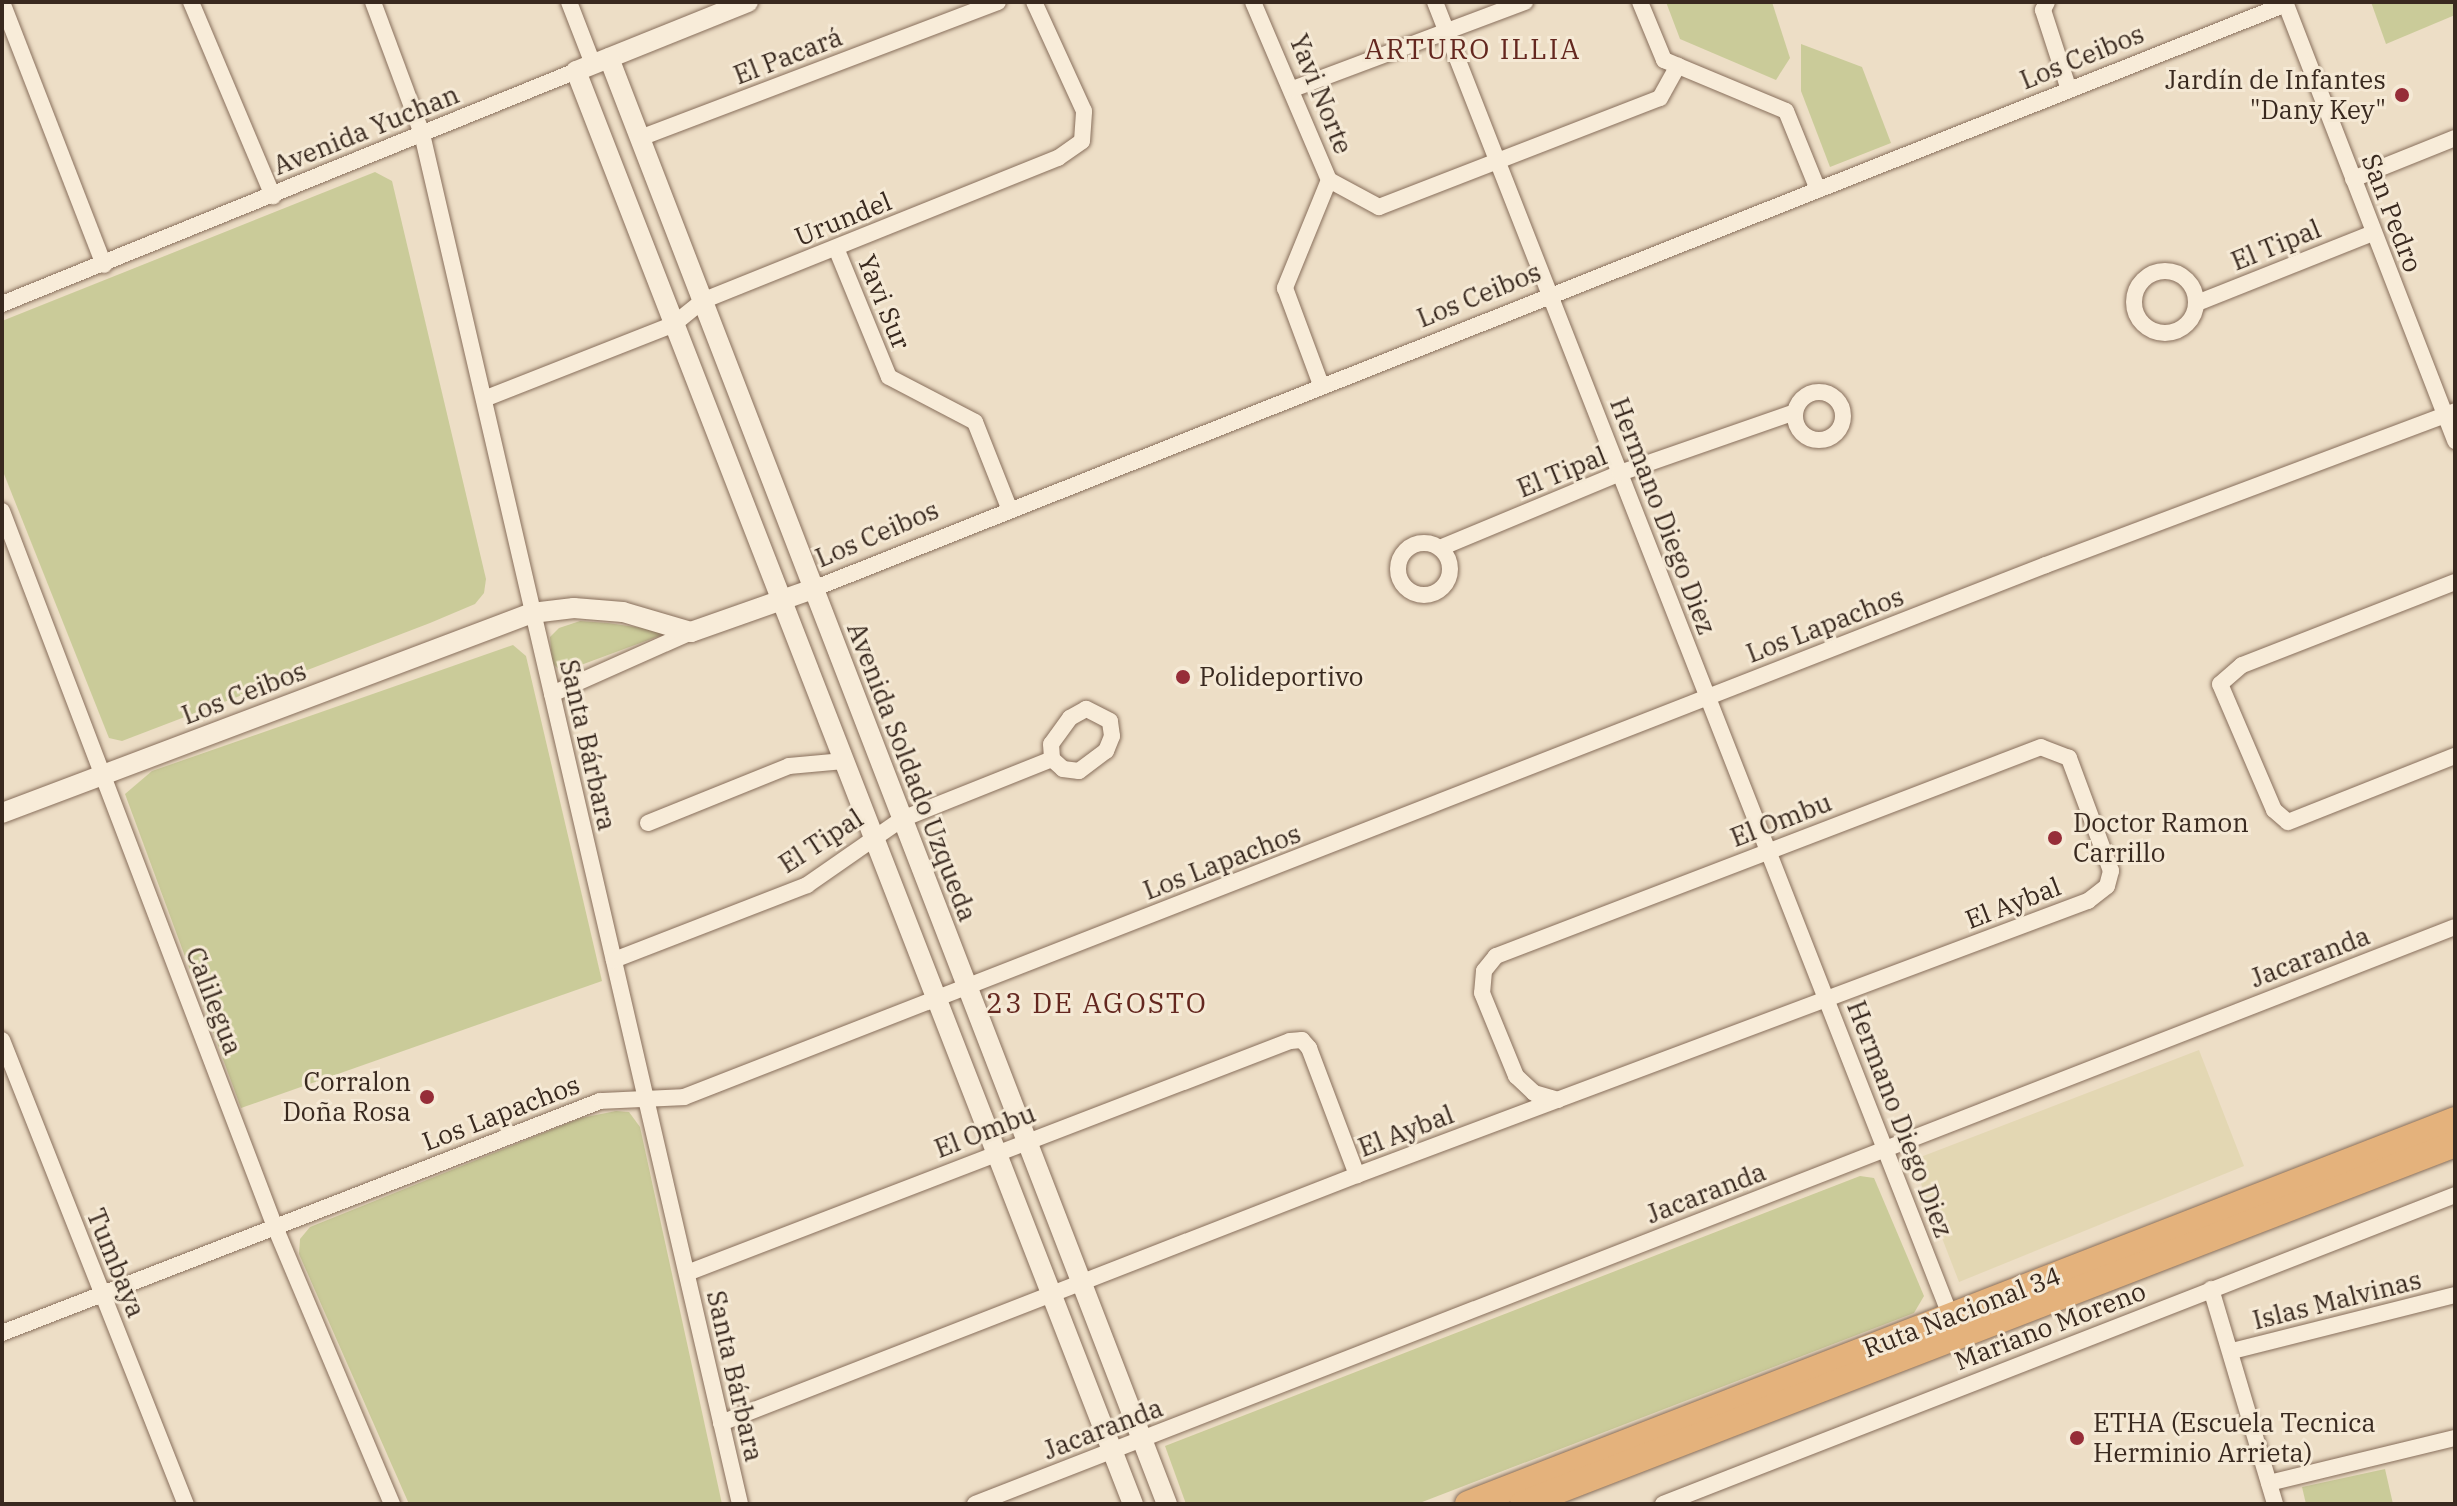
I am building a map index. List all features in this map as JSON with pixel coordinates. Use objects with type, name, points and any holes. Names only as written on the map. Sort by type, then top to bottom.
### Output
[{"type":"highway","name":"Ruta Nacional 34","points":[[1468,1504],[2455,1120]]},
{"type":"highway","name":"Ruta Nacional 34","points":[[1523,1504],[2455,1144]]},
{"type":"street","points":[[2,2],[104,265]]},
{"type":"street","points":[[191,2],[273,196]]},
{"type":"street","name":"Santa Bárbara","points":[[373,2],[422,134],[740,1504]]},
{"type":"street","name":"Avenida Soldado Uzqueda","points":[[569,2],[593,65],[674,324],[1133,1504]]},
{"type":"street","name":"Avenida Yuchan","points":[[2,304],[748,2]]},
{"type":"street","name":"El Pacará","points":[[640,138],[998,2]]},
{"type":"street","name":"Urundel","points":[[484,399],[674,324],[702,301],[1058,158],[1082,141],[1084,111],[1034,2]]},
{"type":"street","name":"Yavi Norte","points":[[1253,2],[1293,89],[1329,180],[1285,288],[1321,385]]},
{"type":"street","name":"Hermano Diego Diez","points":[[1435,2],[1951,1317]]},
{"type":"street","points":[[1293,89],[1525,2]]},
{"type":"street","points":[[1640,2],[1664,60],[1786,111],[1818,190]]},
{"type":"street","points":[[2047,2],[2043,10],[2069,90]]},
{"type":"street","name":"Los Ceibos","points":[[552,694],[691,632],[813,589],[1009,508],[2286,3]]},
{"type":"street","name":"San Pedro","points":[[2286,3],[2373,233],[2450,413],[2455,441]]},
{"type":"street","name":"Avenida Soldado Uzqueda","points":[[593,65],[640,138],[1167,1504]]},
{"type":"street","points":[[1329,180],[1379,207],[1660,98],[1678,66]]},
{"type":"street","points":[[2353,179],[2455,138]]},
{"type":"street","name":"El Tipal","points":[[2197,303],[2373,233]]},
{"type":"street","name":"Yavi Sur","points":[[836,248],[889,377],[975,422],[1009,508]]},
{"type":"street","name":"El Tipal","points":[[1440,548],[1620,473],[1795,412]]},
{"type":"street","name":"Los Lapachos","points":[[2,1333],[600,1101],[684,1097],[1708,697],[2450,413]]},
{"type":"street","name":"Calilegua","points":[[2,511],[275,1227],[392,1504]]},
{"type":"street","points":[[2455,582],[2242,665],[2220,684],[2274,810],[2288,822],[2455,756]]},
{"type":"street","name":"Los Ceibos","points":[[2,813],[532,613],[574,608],[623,612],[691,632]]},
{"type":"street","name":"El Ombu","points":[[1558,1100],[1534,1093],[1516,1076],[1482,993],[1484,971],[1496,956],[2041,747],[2056,750],[2069,758],[2111,871],[2107,886]]},
{"type":"street","name":"El Tipal","points":[[614,960],[807,885],[873,835],[902,819],[1052,759]]},
{"type":"street","points":[[648,823],[789,766],[844,761]]},
{"type":"street","name":"El Aybal","points":[[721,1423],[1357,1175],[2088,901],[2107,886]]},
{"type":"street","name":"Jacaranda","points":[[975,1504],[2455,927]]},
{"type":"street","name":"Tumbaya","points":[[2,1040],[186,1504]]},
{"type":"street","name":"El Ombu","points":[[687,1273],[1026,1140],[1302,1040],[1357,1175]]},
{"type":"street","name":"Mariano Moreno","points":[[1663,1504],[2455,1195]]},
{"type":"street","points":[[2211,1289],[2232,1351],[2275,1504]]},
{"type":"street","name":"Islas Malvinas","points":[[2232,1351],[2455,1295]]},
{"type":"street","points":[[2269,1483],[2455,1438]]},
{"type":"shaded area","points":[[2199,1050],[2244,1166],[1959,1282],[1915,1168],[1918,1158]]},
{"type":"green space","points":[[1666,2],[1772,2],[1790,58],[1776,80],[1680,39]]},
{"type":"green space","points":[[2371,2],[2455,2],[2455,15],[2386,44]]},
{"type":"green space","points":[[1801,44],[1862,67],[1891,143],[1830,167],[1801,91]]},
{"type":"green space","points":[[375,172],[392,181],[486,579],[484,593],[475,604],[430,623],[122,741],[109,738],[2,469],[2,321]]},
{"type":"green space","points":[[580,621],[670,632],[562,672],[552,663],[550,637],[559,628]]},
{"type":"green space","points":[[513,645],[526,656],[602,981],[241,1108],[125,794],[152,771]]},
{"type":"green space","points":[[616,1111],[629,1112],[640,1127],[722,1504],[409,1504],[299,1254],[300,1239],[310,1227],[581,1118]]},
{"type":"green space","points":[[1860,1176],[1874,1178],[1924,1296],[1914,1313],[1417,1504],[1186,1504],[1165,1446]]},
{"type":"green space","points":[[2385,1469],[2393,1504],[2306,1504],[2302,1487]]},
{"type":"place","name":"Jardín de Infantes \"Dany Key\"","points":[[2402,95]]},
{"type":"place","name":"Polideportivo","points":[[1183,677]]},
{"type":"place","name":"Doctor Ramon Carrillo","points":[[2055,838]]},
{"type":"place","name":"Corralon Doña Rosa","points":[[427,1097]]},
{"type":"place","name":"ETHA (Escuela Tecnica Herminio Arrieta)","points":[[2077,1438]]},
{"type":"district","name":"ARTURO ILLIA","points":[[1473,49]]},
{"type":"district","name":"23 DE AGOSTO","points":[[1097,1003]]}]
